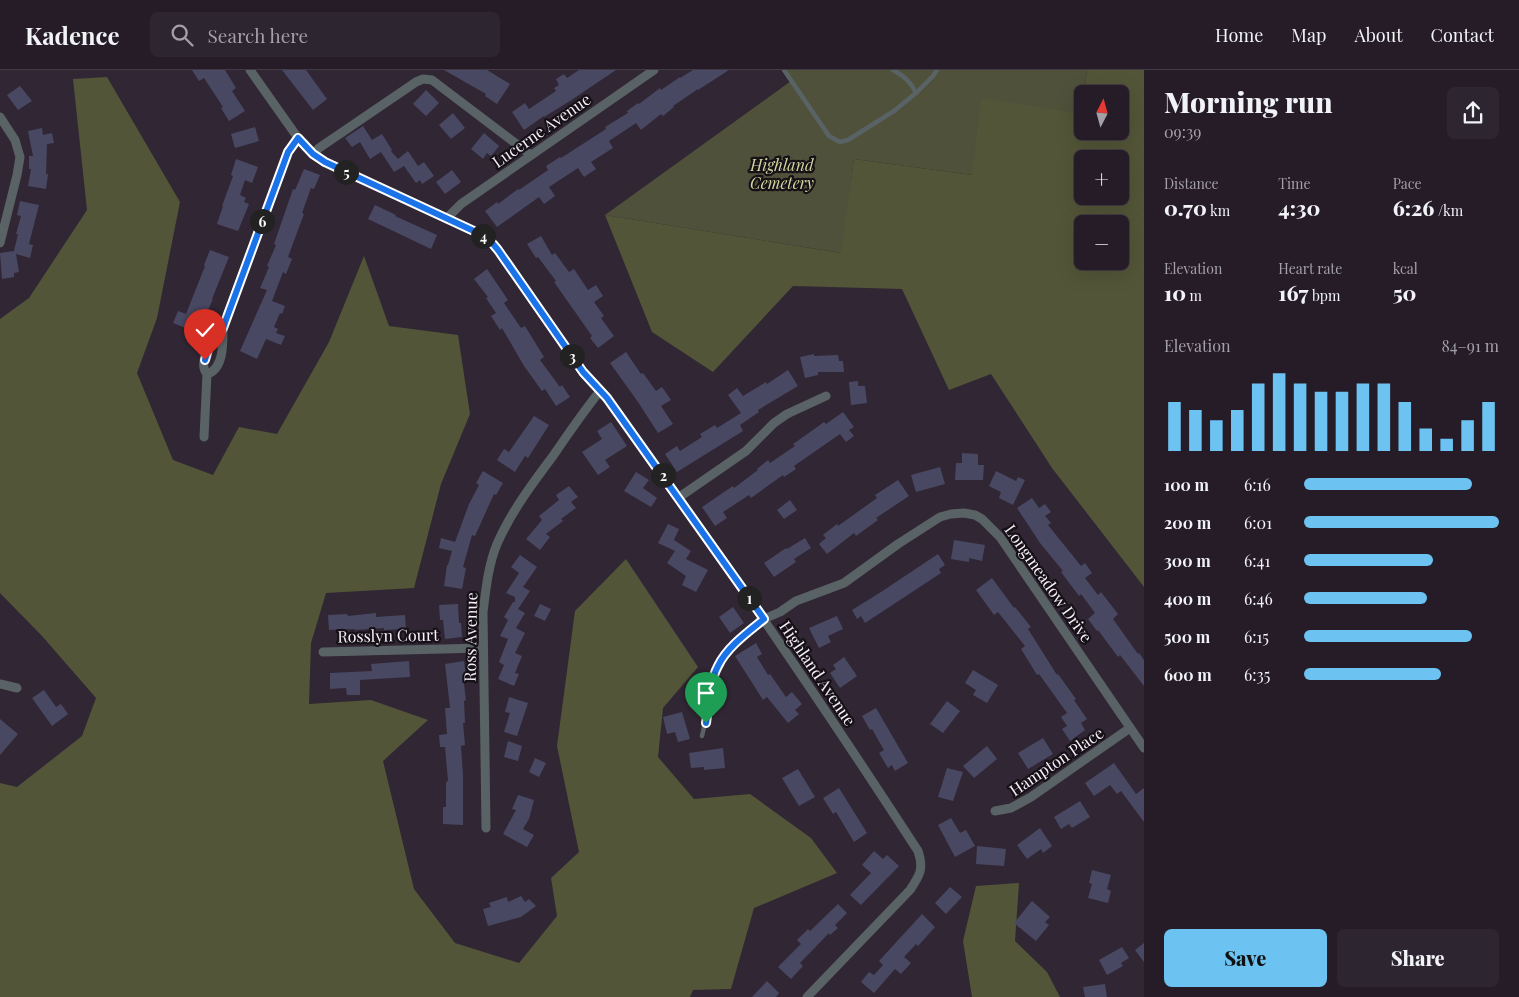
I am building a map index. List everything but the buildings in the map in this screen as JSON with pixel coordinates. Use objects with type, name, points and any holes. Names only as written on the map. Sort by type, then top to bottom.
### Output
[{"type":"street","name":"Highland Avenue","points":[[250,70],[298,138],[313,154],[325,162],[476,232],[493,244],[583,372],[607,398],[764,619],[918,851],[921,861],[920,873],[910,890],[806,997]]},
{"type":"street","name":"Lucerne Avenue","points":[[447,218],[461,204],[654,70]]},
{"type":"street","points":[[313,154],[382,104],[423,79],[432,80],[531,155]]},
{"type":"street","points":[[0,117],[15,140],[20,157],[0,244]]},
{"type":"street","points":[[204,437],[207,374],[204,371],[203,365],[209,346],[223,328],[288,152],[298,138]]},
{"type":"street","points":[[207,374],[214,370],[224,350],[223,328]]},
{"type":"street","name":"Ross Avenue","points":[[486,828],[483,612],[491,563],[508,520],[600,391]]},
{"type":"street","points":[[678,498],[746,451],[774,423],[787,414],[826,396]]},
{"type":"street","name":"Longmeadow Drive","points":[[764,619],[780,612],[796,601],[844,583],[898,544],[940,517],[964,513],[974,515],[982,519],[1000,537],[1144,748]]},
{"type":"street","name":"Rosslyn Court","points":[[323,652],[483,648]]},
{"type":"street","points":[[0,684],[17,688]]},
{"type":"street","name":"Hampton Place","points":[[995,811],[1011,808],[1031,797],[1130,728]]},
{"type":"lane","points":[[784,70],[829,136],[840,142],[848,140],[894,111],[916,93],[937,70]]},
{"type":"lane","points":[[893,70],[912,84],[916,93]]},
{"type":"lane","points":[[702,736],[712,684],[718,666],[724,656],[737,642],[764,619]]},
{"type":"green space","name":"Highland Cemetery","points":[[784,70],[1087,70],[1085,85],[1074,85],[1074,118],[972,175],[854,159],[842,253],[605,215],[791,81]]},
{"type":"green space","points":[[1087,70],[1144,70],[1144,587],[1052,468],[991,374],[949,390],[902,289],[793,286],[713,372],[652,332],[605,215],[841,253],[854,159],[972,175],[981,98],[1074,113],[1074,140],[1129,140],[1129,85],[1085,85]]},
{"type":"green space","points":[[107,77],[180,202],[157,318],[137,373],[173,460],[213,475],[239,427],[277,434],[329,342],[364,256],[389,326],[458,335],[470,414],[441,484],[414,588],[326,593],[311,643],[309,704],[371,700],[428,720],[383,761],[414,889],[455,943],[519,963],[557,916],[551,878],[579,852],[557,746],[575,611],[626,559],[698,667],[663,708],[658,757],[694,799],[750,794],[811,838],[837,873],[754,908],[731,989],[693,990],[690,997],[0,997],[0,783],[17,787],[82,736],[96,698],[42,636],[0,593],[0,319],[29,298],[87,210],[73,79]]},
{"type":"green space","points":[[1019,883],[1015,941],[1047,972],[1060,997],[972,997],[963,941],[976,886]]},
{"type":"route","points":[[205,360],[209,346],[223,328],[288,152],[298,138],[313,154],[325,162],[486,238],[498,250],[583,372],[607,398],[631,430],[764,619],[737,642],[724,656],[718,666],[712,684],[706,723]]}]
